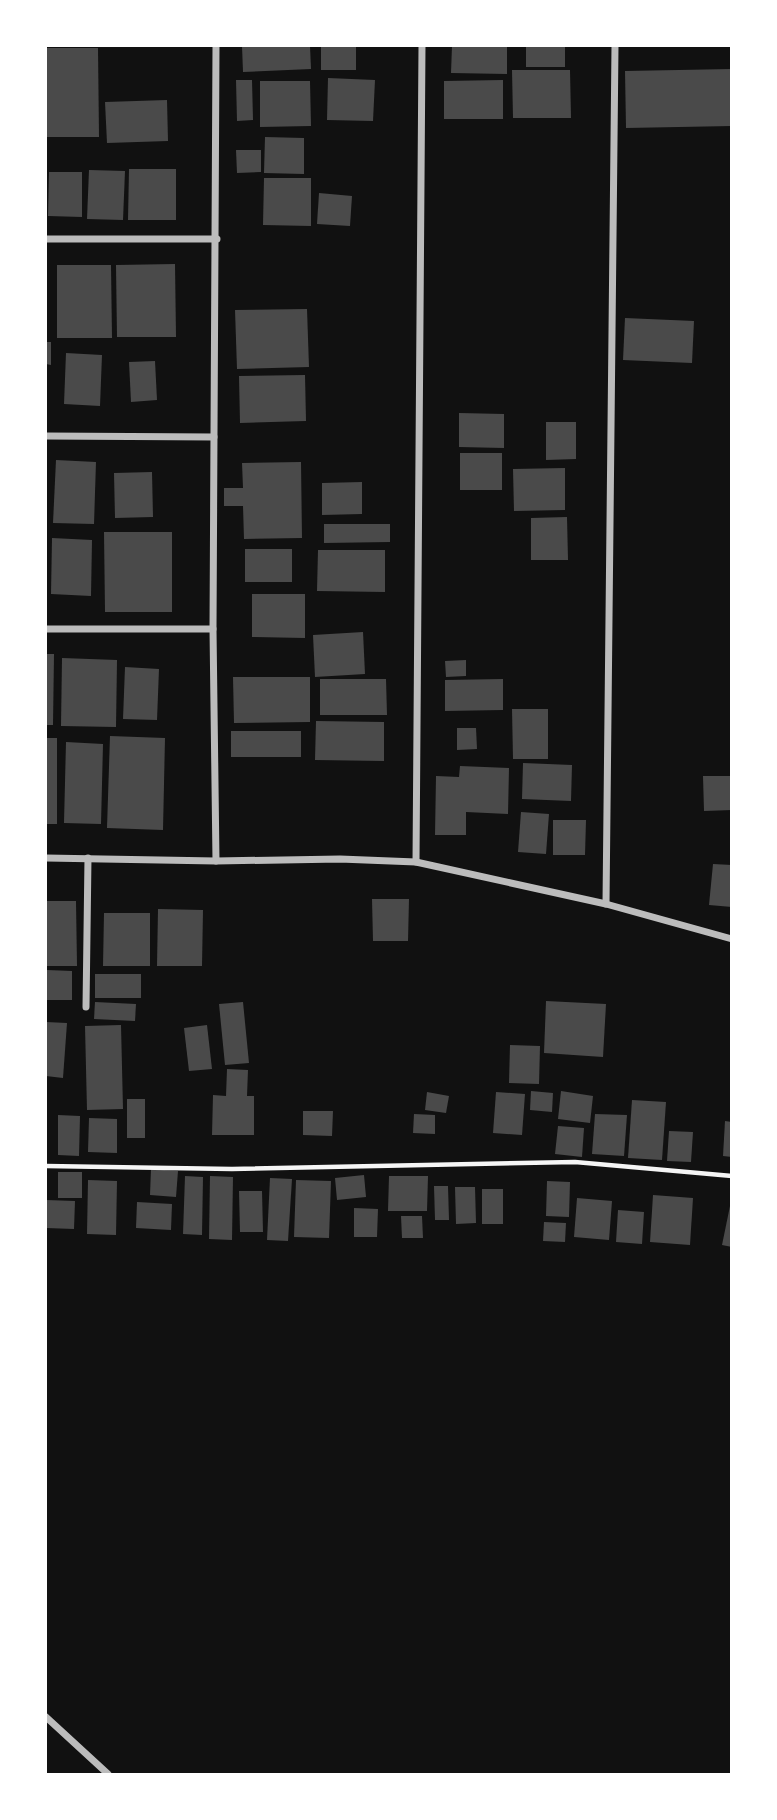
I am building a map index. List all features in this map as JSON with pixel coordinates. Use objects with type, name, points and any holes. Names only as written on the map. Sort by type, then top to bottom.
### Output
[{"type":"street","points":[[216,46],[213,629],[216,861]]},
{"type":"street","points":[[416,862],[422,46]]},
{"type":"street","points":[[606,904],[615,46]]},
{"type":"street","points":[[46,239],[217,239]]},
{"type":"street","points":[[46,436],[214,437]]},
{"type":"street","points":[[46,629],[213,629]]},
{"type":"street","points":[[46,858],[216,861],[334,859],[416,862],[606,904],[732,939]]},
{"type":"street","points":[[86,1007],[88,858]]},
{"type":"street","points":[[46,1717],[108,1774]]},
{"type":"path","points":[[46,1166],[232,1169],[575,1162],[732,1176]]},
{"type":"building","points":[[242,46],[310,46],[311,69],[243,72]]},
{"type":"building","points":[[321,46],[356,46],[356,70],[321,70]]},
{"type":"building","points":[[452,46],[507,46],[507,74],[451,73]]},
{"type":"building","points":[[526,46],[565,46],[565,67],[526,67]]},
{"type":"building","points":[[46,48],[98,48],[99,137],[46,137]]},
{"type":"building","points":[[732,69],[732,126],[626,128],[625,71]]},
{"type":"building","points":[[512,70],[570,70],[571,118],[513,118]]},
{"type":"building","points":[[328,78],[375,80],[373,121],[327,120]]},
{"type":"building","points":[[236,80],[252,80],[253,120],[237,121]]},
{"type":"building","points":[[503,80],[503,119],[444,119],[444,81]]},
{"type":"building","points":[[260,81],[310,81],[311,126],[260,127]]},
{"type":"building","points":[[167,100],[168,141],[107,143],[105,102]]},
{"type":"building","points":[[265,137],[304,138],[304,174],[264,173]]},
{"type":"building","points":[[236,150],[261,150],[261,172],[237,173]]},
{"type":"building","points":[[129,169],[176,169],[176,220],[128,220]]},
{"type":"building","points":[[89,170],[125,171],[123,220],[87,219]]},
{"type":"building","points":[[49,172],[82,172],[82,217],[48,216]]},
{"type":"building","points":[[264,178],[311,178],[311,226],[263,225]]},
{"type":"building","points":[[319,193],[352,196],[350,226],[317,224]]},
{"type":"building","points":[[175,264],[176,337],[117,337],[116,265]]},
{"type":"building","points":[[57,265],[111,265],[112,338],[57,338]]},
{"type":"building","points":[[307,309],[309,367],[237,369],[235,310]]},
{"type":"building","points":[[625,318],[694,321],[692,363],[623,360]]},
{"type":"building","points":[[46,342],[51,342],[51,365],[46,364]]},
{"type":"building","points":[[66,353],[102,355],[100,406],[64,404]]},
{"type":"building","points":[[155,361],[157,400],[131,402],[129,362]]},
{"type":"building","points":[[305,375],[306,421],[240,423],[239,376]]},
{"type":"building","points":[[459,413],[504,414],[504,448],[459,447]]},
{"type":"building","points":[[546,422],[576,422],[576,459],[546,460]]},
{"type":"building","points":[[460,453],[502,453],[502,490],[460,490]]},
{"type":"building","points":[[56,460],[96,462],[94,524],[53,523]]},
{"type":"building","points":[[301,462],[302,538],[244,539],[243,506],[224,506],[224,488],[243,488],[242,463]]},
{"type":"building","points":[[565,468],[565,510],[514,511],[513,469]]},
{"type":"building","points":[[152,472],[153,517],[115,518],[114,473]]},
{"type":"building","points":[[362,482],[362,514],[322,515],[322,483]]},
{"type":"building","points":[[567,517],[568,560],[531,560],[531,518]]},
{"type":"building","points":[[324,524],[390,524],[390,542],[324,543]]},
{"type":"building","points":[[104,532],[172,532],[172,612],[105,612]]},
{"type":"building","points":[[52,538],[92,540],[91,596],[51,594]]},
{"type":"building","points":[[245,549],[292,549],[292,582],[245,582]]},
{"type":"building","points":[[318,550],[385,550],[385,592],[317,591]]},
{"type":"building","points":[[252,594],[305,594],[305,638],[252,637]]},
{"type":"building","points":[[363,632],[365,674],[315,677],[313,635]]},
{"type":"building","points":[[46,654],[54,654],[53,725],[46,725]]},
{"type":"building","points":[[62,658],[117,660],[116,727],[61,726]]},
{"type":"building","points":[[466,660],[466,676],[446,677],[445,661]]},
{"type":"building","points":[[125,667],[159,669],[157,720],[123,719]]},
{"type":"building","points":[[233,677],[310,677],[310,722],[234,723]]},
{"type":"building","points":[[320,679],[386,679],[387,715],[320,715]]},
{"type":"building","points":[[503,679],[503,710],[445,711],[445,680]]},
{"type":"building","points":[[512,709],[548,709],[548,759],[513,759]]},
{"type":"building","points":[[316,721],[384,722],[384,761],[315,760]]},
{"type":"building","points":[[457,728],[476,728],[477,749],[457,750]]},
{"type":"building","points":[[231,731],[301,731],[301,757],[231,757]]},
{"type":"building","points":[[110,736],[165,738],[163,830],[107,828]]},
{"type":"building","points":[[46,738],[57,738],[57,824],[46,824]]},
{"type":"building","points":[[66,742],[103,744],[101,824],[64,823]]},
{"type":"building","points":[[523,763],[572,765],[571,801],[522,799]]},
{"type":"building","points":[[460,766],[509,768],[508,814],[466,812],[466,835],[435,835],[436,776],[459,777]]},
{"type":"building","points":[[703,776],[732,776],[732,810],[704,811]]},
{"type":"building","points":[[521,812],[549,814],[546,854],[518,852]]},
{"type":"building","points":[[553,820],[586,820],[585,855],[553,855]]},
{"type":"building","points":[[713,864],[732,865],[732,907],[709,905]]},
{"type":"building","points":[[372,899],[409,899],[408,941],[373,941]]},
{"type":"building","points":[[46,901],[76,901],[77,966],[46,966]]},
{"type":"building","points":[[158,909],[203,910],[202,966],[157,966]]},
{"type":"building","points":[[104,913],[150,913],[150,966],[103,966]]},
{"type":"building","points":[[47,970],[72,971],[72,1000],[47,1000]]},
{"type":"building","points":[[95,974],[141,974],[141,998],[95,998]]},
{"type":"building","points":[[546,1001],[606,1004],[603,1057],[544,1053]]},
{"type":"building","points":[[95,1002],[136,1004],[135,1021],[94,1019]]},
{"type":"building","points":[[243,1002],[249,1063],[225,1065],[219,1004]]},
{"type":"building","points":[[46,1022],[67,1023],[63,1078],[46,1076]]},
{"type":"building","points":[[121,1025],[123,1109],[87,1110],[85,1026]]},
{"type":"building","points":[[207,1025],[212,1069],[189,1071],[184,1028]]},
{"type":"building","points":[[510,1045],[540,1046],[539,1084],[509,1083]]},
{"type":"building","points":[[227,1069],[248,1070],[247,1096],[254,1096],[254,1135],[212,1135],[213,1095],[226,1096]]},
{"type":"building","points":[[531,1091],[553,1093],[552,1112],[530,1110]]},
{"type":"building","points":[[561,1091],[593,1096],[590,1123],[558,1119]]},
{"type":"building","points":[[427,1092],[449,1096],[446,1113],[425,1110]]},
{"type":"building","points":[[496,1092],[525,1094],[522,1135],[493,1133]]},
{"type":"building","points":[[127,1099],[145,1099],[145,1138],[127,1138]]},
{"type":"building","points":[[632,1100],[666,1102],[662,1160],[628,1158]]},
{"type":"building","points":[[303,1111],[333,1111],[332,1136],[303,1135]]},
{"type":"building","points":[[414,1114],[435,1115],[435,1134],[413,1133]]},
{"type":"building","points":[[595,1114],[627,1115],[624,1156],[592,1154]]},
{"type":"building","points":[[58,1115],[80,1116],[79,1156],[58,1155]]},
{"type":"building","points":[[89,1118],[117,1119],[117,1153],[88,1152]]},
{"type":"building","points":[[725,1121],[732,1122],[732,1157],[723,1156]]},
{"type":"building","points":[[558,1126],[584,1128],[582,1157],[555,1154]]},
{"type":"building","points":[[669,1131],[693,1132],[691,1162],[667,1161]]},
{"type":"building","points":[[151,1169],[178,1171],[176,1197],[150,1195]]},
{"type":"building","points":[[58,1172],[82,1172],[82,1198],[58,1198]]},
{"type":"building","points":[[364,1175],[366,1197],[337,1200],[335,1178]]},
{"type":"building","points":[[185,1176],[203,1177],[202,1235],[183,1234]]},
{"type":"building","points":[[210,1176],[233,1177],[232,1240],[209,1239]]},
{"type":"building","points":[[389,1176],[428,1176],[427,1211],[388,1211]]},
{"type":"building","points":[[270,1178],[292,1179],[288,1241],[267,1240]]},
{"type":"building","points":[[88,1180],[117,1181],[116,1235],[87,1234]]},
{"type":"building","points":[[296,1180],[331,1181],[329,1238],[294,1237]]},
{"type":"building","points":[[547,1181],[570,1182],[569,1217],[546,1216]]},
{"type":"building","points":[[434,1186],[448,1186],[449,1220],[435,1220]]},
{"type":"building","points":[[455,1187],[475,1187],[476,1223],[456,1224]]},
{"type":"building","points":[[482,1189],[503,1189],[503,1224],[482,1224]]},
{"type":"building","points":[[239,1191],[262,1191],[263,1232],[240,1232]]},
{"type":"building","points":[[653,1195],[693,1198],[690,1245],[650,1242]]},
{"type":"building","points":[[577,1198],[612,1201],[609,1240],[574,1237]]},
{"type":"building","points":[[46,1200],[75,1201],[74,1229],[46,1228]]},
{"type":"building","points":[[137,1202],[172,1204],[171,1230],[136,1228]]},
{"type":"building","points":[[732,1206],[732,1247],[722,1245]]},
{"type":"building","points":[[354,1208],[378,1209],[377,1237],[354,1237]]},
{"type":"building","points":[[618,1210],[644,1212],[642,1244],[616,1242]]},
{"type":"building","points":[[401,1216],[422,1216],[423,1238],[402,1238]]},
{"type":"building","points":[[544,1222],[566,1223],[565,1242],[543,1241]]}]
